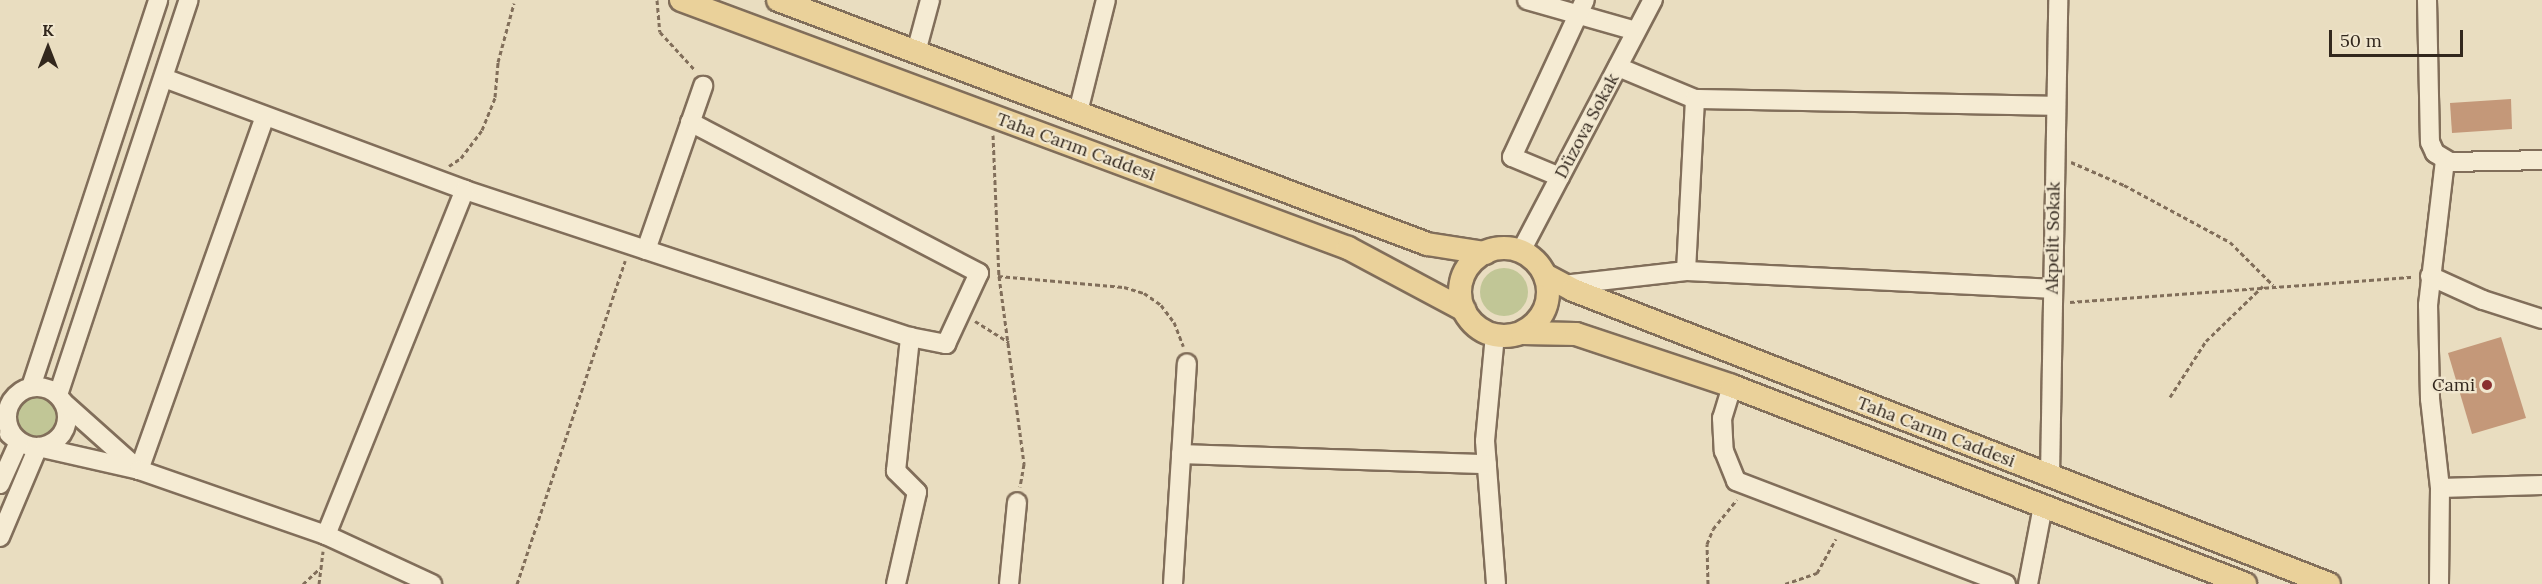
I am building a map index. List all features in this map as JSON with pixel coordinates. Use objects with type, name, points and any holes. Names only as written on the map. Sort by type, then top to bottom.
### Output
[{"type":"main road","name":"Taha Carım Caddesi","points":[[681,0],[1348,248],[1464,309]]},
{"type":"main road","name":"Taha Carım Caddesi","points":[[778,0],[1427,244],[1485,253]]},
{"type":"main road","points":[[1498,249],[1521,251],[1554,280],[1540,319],[1522,333],[1495,335],[1478,328],[1464,309],[1460,287],[1463,276],[1485,253],[1498,249]]},
{"type":"main road","name":"Taha Carım Caddesi","points":[[1554,280],[2329,584]]},
{"type":"main road","name":"Taha Carım Caddesi","points":[[1522,333],[1576,334],[1732,386],[2245,584]]},
{"type":"street","points":[[19,442],[7,425],[8,405],[26,389],[158,0]]},
{"type":"street","points":[[38,447],[48,445],[63,432],[67,413],[61,400],[189,0]]},
{"type":"street","points":[[916,52],[930,0]]},
{"type":"street","points":[[1078,112],[1106,0]]},
{"type":"street","points":[[1527,0],[1581,7],[1636,31]]},
{"type":"street","name":"Düzova Sokak","points":[[1521,251],[1653,0]]},
{"type":"street","name":"Akpelit Sokak","points":[[2049,476],[2054,106],[2058,0]]},
{"type":"street","points":[[2427,0],[2430,142],[2435,153],[2445,160],[2542,160]]},
{"type":"street","points":[[1560,177],[1512,157],[1581,7]]},
{"type":"street","points":[[1618,67],[1695,99],[2054,106]]},
{"type":"street","points":[[164,78],[465,190],[910,337],[946,344],[979,273],[690,122]]},
{"type":"street","points":[[638,248],[703,86]]},
{"type":"street","points":[[1686,271],[1695,99]]},
{"type":"street","points":[[139,470],[265,117]]},
{"type":"street","points":[[2439,584],[2440,488],[2430,399],[2430,276],[2445,160]]},
{"type":"street","points":[[326,535],[465,190]]},
{"type":"street","points":[[1554,280],[1686,271],[2052,296]]},
{"type":"street","points":[[2430,276],[2483,300],[2542,319]]},
{"type":"street","points":[[1495,335],[1485,441],[1496,584]]},
{"type":"street","points":[[896,584],[917,492],[896,471],[910,337]]},
{"type":"street","points":[[1173,584],[1186,363]]},
{"type":"street","points":[[1732,386],[1722,418],[1724,451],[1736,482],[2006,584]]},
{"type":"street","points":[[0,398],[26,389],[50,390],[139,470]]},
{"type":"street","points":[[0,428],[19,442],[139,470],[326,535],[432,584]]},
{"type":"street","points":[[0,484],[19,442]]},
{"type":"street","points":[[0,537],[38,447]]},
{"type":"street","points":[[1181,454],[1487,464]]},
{"type":"street","points":[[2440,488],[2542,485]]},
{"type":"street","points":[[1009,584],[1017,502]]},
{"type":"street","points":[[2028,584],[2043,506]]},
{"type":"path","points":[[657,0],[660,32],[695,69],[703,86]]},
{"type":"path","points":[[433,178],[461,158],[482,130],[495,97],[498,62],[514,3]]},
{"type":"path","points":[[992,116],[999,276],[1024,464],[1017,502]]},
{"type":"path","points":[[2054,156],[2100,174],[2230,242],[2273,285]]},
{"type":"path","points":[[517,584],[638,248]]},
{"type":"path","points":[[999,276],[1124,287],[1144,293],[1161,304],[1174,322],[1186,363]]},
{"type":"path","points":[[2052,296],[2430,276]]},
{"type":"path","points":[[2170,397],[2206,341],[2265,285]]},
{"type":"path","points":[[961,312],[1009,342]]},
{"type":"path","points":[[1708,584],[1707,544],[1713,529],[1750,487]]},
{"type":"path","points":[[1785,584],[1817,573],[1845,523]]},
{"type":"path","points":[[303,584],[319,569],[319,584]]},
{"type":"green space","points":[[1499,268],[1509,268],[1524,278],[1528,292],[1527,301],[1518,312],[1509,316],[1499,316],[1484,306],[1480,297],[1480,287],[1490,272]]},
{"type":"green space","points":[[37,392],[55,399],[62,417],[55,435],[37,442],[19,435],[12,417],[19,399]]},
{"type":"building","points":[[2511,99],[2512,129],[2452,133],[2450,103]]},
{"type":"building","name":"Cami","points":[[2501,337],[2526,418],[2472,434],[2448,353]]},
{"type":"place","name":"Cami","points":[[2487,385]]}]
